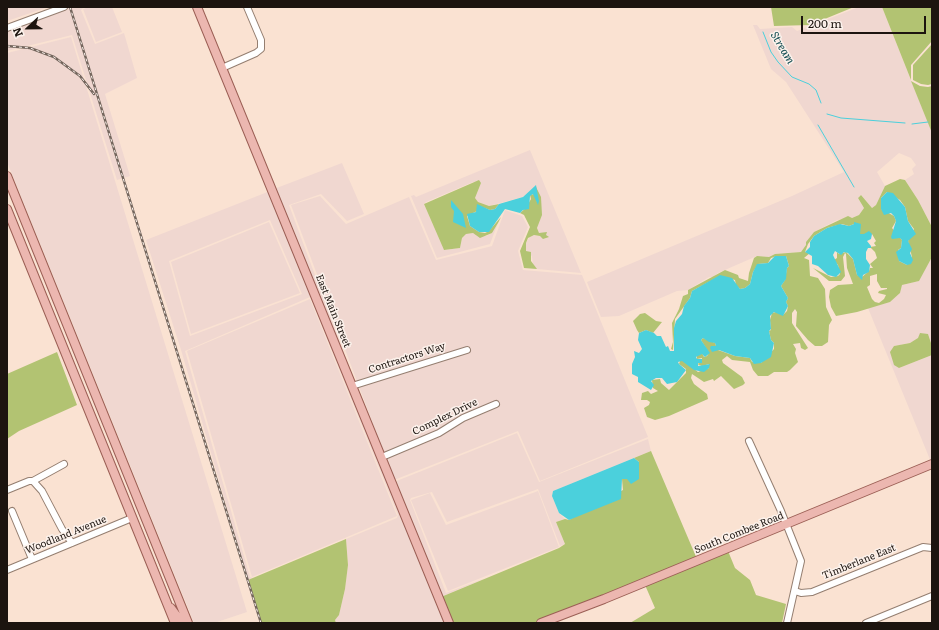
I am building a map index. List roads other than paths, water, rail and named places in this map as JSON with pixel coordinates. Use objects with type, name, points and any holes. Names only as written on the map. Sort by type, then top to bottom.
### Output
[{"type":"main road","name":"East Main Street","points":[[197,7],[449,623]]},
{"type":"main road","points":[[7,176],[188,623]]},
{"type":"main road","points":[[7,210],[175,623]]},
{"type":"main road","points":[[48,310],[53,303],[54,292]]},
{"type":"main road","points":[[48,310],[66,322]]},
{"type":"main road","points":[[62,344],[61,332],[66,322]]},
{"type":"main road","name":"South Combee Road","points":[[541,623],[552,622],[932,464]]},
{"type":"main road","points":[[131,483],[136,506],[135,513],[132,518]]},
{"type":"main road","points":[[132,518],[144,530],[160,556]]},
{"type":"main road","points":[[166,601],[182,623]]},
{"type":"street","points":[[7,28],[64,7]]},
{"type":"street","points":[[222,68],[256,53],[260,48],[261,40],[248,7]]},
{"type":"street","name":"Contractors Way","points":[[352,386],[467,350]]},
{"type":"street","name":"Complex Drive","points":[[382,457],[439,433],[462,418],[496,404]]},
{"type":"street","points":[[749,441],[787,524],[801,561],[787,623]]},
{"type":"street","points":[[7,490],[29,481],[33,481],[64,464]]},
{"type":"street","points":[[33,481],[42,491],[55,517],[72,543]]},
{"type":"street","points":[[12,511],[32,559]]},
{"type":"street","name":"Woodland Avenue","points":[[7,570],[132,518]]},
{"type":"street","name":"Timberlane East","points":[[795,591],[801,593],[812,592],[923,546],[931,548]]},
{"type":"street","points":[[866,623],[932,596]]},
{"type":"water","points":[[536,185],[539,201],[538,205],[533,194],[530,196],[529,209],[523,210],[520,213],[505,209],[489,232],[479,232],[470,226],[467,214],[476,212],[477,204],[490,210],[495,209],[499,204],[523,197]]},
{"type":"water","points":[[887,192],[893,193],[905,207],[908,221],[916,234],[908,241],[912,249],[910,253],[913,260],[911,264],[907,265],[899,261],[896,252],[901,248],[902,240],[900,238],[892,239],[891,237],[896,221],[891,213],[884,215],[881,209],[881,198]]},
{"type":"water","points":[[451,200],[463,214],[466,228],[453,222],[454,211],[451,207]]},
{"type":"water","points":[[854,222],[861,224],[860,234],[864,234],[869,231],[872,234],[871,239],[867,241],[871,248],[868,248],[866,252],[866,259],[870,265],[869,272],[863,275],[862,280],[857,275],[853,259],[848,253],[844,252],[841,255],[835,251],[833,255],[841,272],[836,277],[828,275],[818,266],[812,264],[812,256],[805,252],[810,247],[810,242],[814,236],[827,228],[840,224],[849,226],[854,224]]},
{"type":"water","points":[[775,256],[786,256],[789,266],[787,268],[786,279],[781,286],[788,298],[786,302],[788,306],[783,316],[774,312],[770,316],[771,329],[769,331],[771,340],[774,343],[771,357],[761,363],[754,364],[750,358],[735,356],[719,350],[712,352],[710,348],[711,346],[716,346],[715,343],[709,342],[703,338],[701,340],[710,353],[705,357],[702,354],[696,357],[697,359],[702,359],[702,363],[698,363],[698,366],[710,364],[709,368],[704,372],[694,370],[682,361],[678,362],[686,370],[677,382],[667,384],[662,378],[656,378],[651,381],[654,385],[651,390],[638,382],[638,377],[632,374],[632,364],[635,357],[634,351],[639,353],[642,349],[638,340],[639,333],[646,330],[657,336],[661,336],[666,347],[668,346],[670,351],[674,351],[674,328],[676,321],[682,314],[684,306],[690,298],[692,291],[720,275],[732,278],[740,289],[745,288],[750,284],[757,264],[768,263]]},
{"type":"water","points":[[634,458],[639,462],[639,479],[631,484],[627,479],[622,479],[621,499],[569,520],[559,513],[552,496],[553,491]]},
{"type":"waterway","name":"Stream","points":[[763,32],[771,52],[778,62],[792,77],[809,84],[816,90],[821,103]]},
{"type":"waterway","name":"Stream","points":[[827,114],[841,118],[905,123]]},
{"type":"waterway","name":"Stream","points":[[912,124],[928,122]]},
{"type":"waterway","name":"Stream","points":[[818,125],[854,187]]},
{"type":"railway","points":[[70,7],[261,623]]},
{"type":"railway","points":[[7,46],[30,48],[54,57],[80,76],[94,94]]}]
